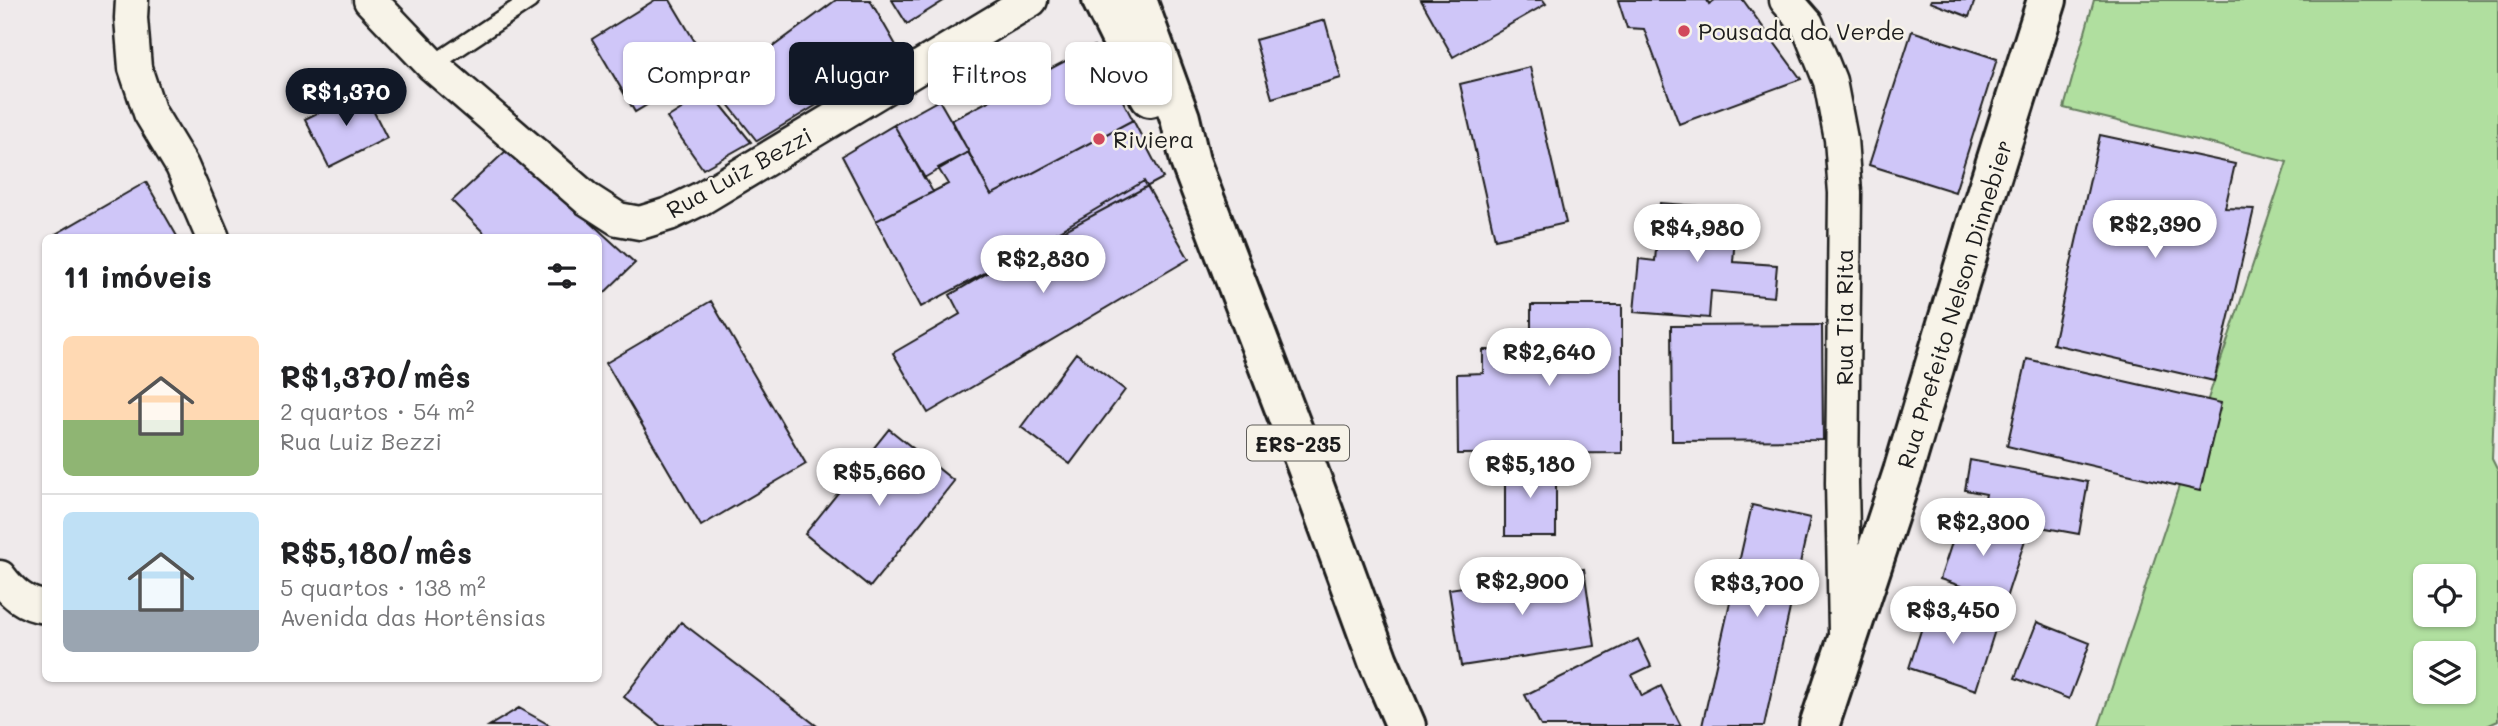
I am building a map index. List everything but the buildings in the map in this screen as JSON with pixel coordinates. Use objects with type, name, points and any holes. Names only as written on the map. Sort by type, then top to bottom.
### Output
[{"type":"main road","name":"ERS-235","points":[[1102,0],[1166,130],[1190,160]]},
{"type":"main road","points":[[1119,0],[1142,42]]},
{"type":"main road","name":"ERS-235","points":[[1137,0],[1152,42]]},
{"type":"main road","name":"Rua Prefeito Nelson Dinnebier","points":[[1819,726],[1903,472],[2047,0]]},
{"type":"main road","name":"ERS-235","points":[[1172,96],[1181,118],[1190,160],[1307,467],[1377,661],[1406,726]]},
{"type":"street","points":[[132,0],[135,68],[150,113],[182,166],[211,234]]},
{"type":"street","name":"Rua Luiz Bezzi","points":[[370,0],[432,65],[587,199],[618,219],[640,223],[668,214],[702,198],[1031,0]]},
{"type":"street","name":"Rua Tia Rita","points":[[1786,0],[1807,24],[1830,81],[1841,139],[1845,193],[1842,483],[1845,648]]},
{"type":"street","points":[[0,577],[22,600],[42,607]]},
{"type":"lane","points":[[432,65],[530,0]]},
{"type":"green space","points":[[2094,0],[2498,0],[2498,295],[2492,459],[2498,471],[2498,721],[2487,726],[2099,726],[2287,162],[2064,108]]},
{"type":"place","name":"Pousada do Verde","points":[[1684,31]]},
{"type":"place","name":"Riviera","points":[[1099,139]]}]
